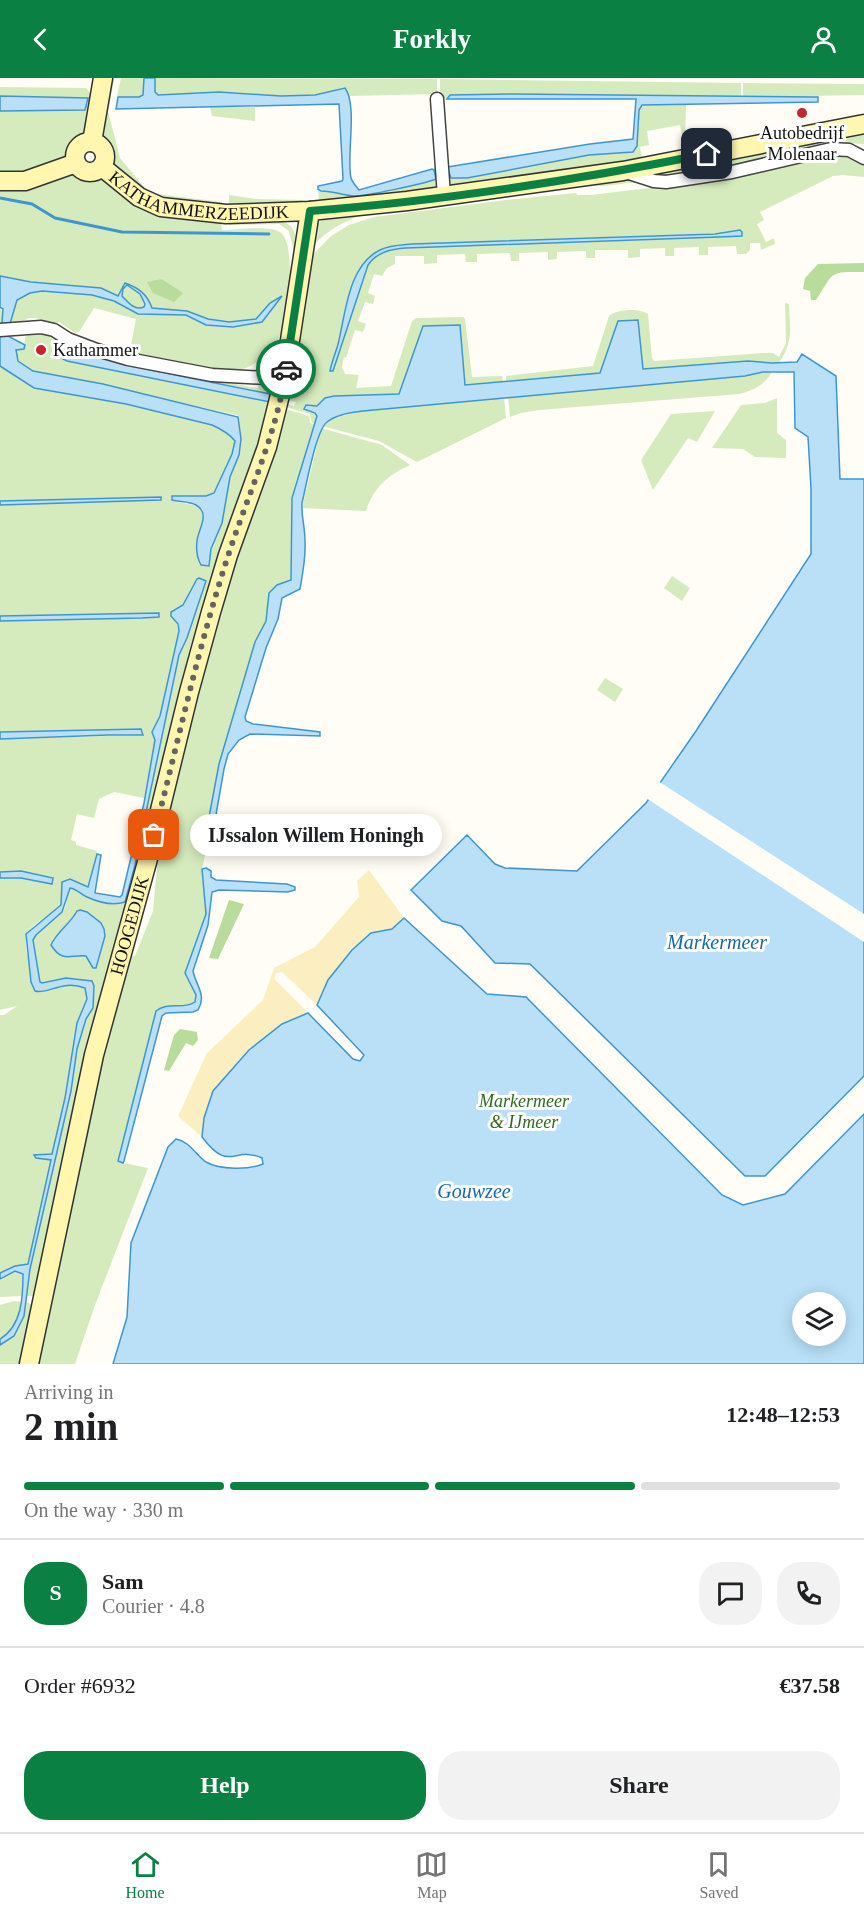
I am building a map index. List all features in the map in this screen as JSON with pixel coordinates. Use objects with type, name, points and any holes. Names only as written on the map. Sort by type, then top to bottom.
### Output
[{"type":"street","points":[[92,142],[103,78]]},
{"type":"street","points":[[437,99],[444,196]]},
{"type":"street","name":"KATHAMMERZEEDIJK","points":[[102,167],[139,197],[161,207],[226,214],[310,211],[444,196],[623,171],[864,124]]},
{"type":"street","points":[[92,142],[100,145],[105,154],[105,161],[102,167],[92,172],[85,171],[76,162],[76,154],[80,146],[92,142]]},
{"type":"street","points":[[623,171],[654,181],[666,182],[732,172],[831,149],[849,150],[864,158]]},
{"type":"street","points":[[0,181],[25,182],[76,162]]},
{"type":"street","name":"HOOGEDIJK","points":[[29,1364],[93,1055],[152,845],[211,612],[228,555],[267,447],[284,379],[310,211]]},
{"type":"street","points":[[0,330],[41,327],[54,330],[68,339],[97,350],[128,359],[212,375],[284,379]]},
{"type":"green space","points":[[108,78],[114,80],[108,111],[120,158],[149,193],[222,202],[222,205],[153,198],[116,168],[112,162],[110,147],[102,133]]},
{"type":"green space","points":[[121,78],[144,78],[143,95],[118,97]]},
{"type":"green space","points":[[155,78],[437,79],[437,94],[348,96],[346,90],[342,88],[328,93],[298,96],[223,92],[158,95],[155,93]]},
{"type":"green space","points":[[440,79],[741,83],[741,97],[514,94],[450,95],[447,99],[443,99],[443,94],[440,94]]},
{"type":"green space","points":[[92,81],[94,83],[85,134],[74,142],[65,157],[25,175],[0,175],[0,111],[85,110],[88,98],[0,96],[0,87],[86,88],[90,93]]},
{"type":"green space","points":[[743,83],[864,84],[864,95],[743,97]]},
{"type":"green space","points":[[686,103],[685,140],[683,140],[680,125],[647,131],[649,145],[640,147],[642,157],[639,162],[452,187],[447,183],[447,167],[467,178],[589,155],[635,150],[640,107]]},
{"type":"green space","points":[[210,107],[255,107],[255,121],[212,116]]},
{"type":"green space","points":[[864,131],[864,144],[845,143],[724,169],[664,179],[647,173]]},
{"type":"green space","points":[[829,154],[845,154],[864,163],[864,177],[833,176],[760,212],[764,220],[757,224],[766,242],[774,238],[775,244],[761,250],[760,243],[750,243],[750,250],[746,254],[737,254],[736,246],[708,247],[708,255],[699,255],[699,247],[674,248],[674,256],[665,256],[665,248],[640,249],[640,257],[628,258],[628,250],[595,250],[595,258],[586,258],[586,251],[557,252],[557,259],[548,260],[548,252],[519,253],[519,261],[511,261],[510,253],[477,254],[477,262],[466,262],[465,254],[437,255],[437,263],[424,264],[424,256],[395,256],[395,264],[387,268],[382,276],[374,274],[368,293],[375,296],[373,304],[365,302],[358,321],[366,324],[363,332],[355,330],[346,358],[344,357],[342,367],[345,374],[359,375],[356,388],[391,386],[412,321],[416,318],[463,317],[472,377],[502,376],[503,382],[399,394],[334,396],[322,400],[317,406],[306,405],[305,409],[317,414],[315,424],[312,423],[310,414],[286,407],[284,403],[294,406],[296,402],[284,399],[307,261],[331,236],[349,225],[374,217],[506,200],[576,193],[577,195],[591,195],[698,182]],"holes":[[[722,233],[742,236],[406,248],[385,252],[368,265],[333,371],[330,369],[357,275],[367,260],[387,249],[412,244]]]},
{"type":"green space","points":[[438,167],[438,184],[431,191],[319,201],[318,189],[337,191],[346,195],[363,195],[434,180],[436,178],[432,169]]},
{"type":"green space","points":[[73,173],[85,179],[106,180],[154,212],[221,223],[222,230],[261,228],[280,232],[285,239],[288,251],[290,283],[283,329],[273,346],[260,359],[246,368],[235,371],[205,370],[129,355],[136,319],[94,308],[79,332],[75,333],[59,322],[53,325],[36,318],[29,318],[22,322],[0,323],[0,285],[104,290],[76,285],[31,282],[0,276],[0,188],[28,187]]},
{"type":"green space","points":[[629,177],[638,182],[604,186],[571,185]]},
{"type":"green space","points":[[229,195],[256,199],[302,200],[303,203],[229,205]]},
{"type":"green space","points":[[371,212],[338,226],[323,236],[311,249],[314,230],[323,219],[331,216]]},
{"type":"green space","points":[[268,219],[282,221],[291,227],[296,236],[296,251],[293,249],[289,231],[279,224],[229,225],[229,223]]},
{"type":"green space","points":[[864,263],[864,272],[838,273],[830,278],[816,300],[811,300],[810,291],[803,289],[805,278],[818,264]]},
{"type":"green space","points":[[162,279],[183,293],[174,302],[153,293],[147,282]]},
{"type":"green space","points":[[785,303],[789,304],[790,335],[787,348],[779,363],[748,361],[643,369],[638,321],[600,373],[506,382],[506,376],[593,366],[609,316],[628,310],[648,314],[654,361],[764,353],[773,353],[779,357],[786,343]]},
{"type":"green space","points":[[32,332],[51,335],[66,347],[143,367],[258,388],[259,384],[274,387],[274,397],[239,387],[131,366],[68,349],[60,352],[59,357],[274,402],[150,828],[142,827],[181,649],[186,641],[206,581],[193,589],[183,605],[172,610],[179,631],[160,716],[154,730],[155,740],[144,798],[114,792],[99,799],[94,818],[77,814],[71,840],[76,842],[76,845],[97,851],[88,885],[84,887],[74,880],[61,884],[63,888],[61,905],[30,929],[27,935],[29,960],[42,992],[57,986],[74,985],[85,988],[87,999],[77,1023],[65,1098],[52,1154],[46,1154],[51,1160],[28,1264],[15,1266],[0,1273],[0,1015],[4,1015],[26,1000],[17,1006],[0,1010],[0,878],[21,878],[21,871],[0,872],[0,739],[143,735],[141,729],[0,732],[0,621],[142,618],[159,617],[159,613],[0,616],[0,505],[160,500],[161,497],[0,501],[0,366],[34,388],[126,404],[212,425],[230,436],[235,441],[232,454],[213,493],[206,496],[172,497],[174,501],[198,506],[201,510],[203,518],[197,542],[198,560],[211,552],[222,523],[230,477],[240,448],[240,427],[237,415],[27,369],[17,359],[16,350],[24,349],[25,337]]},
{"type":"green space","points":[[772,372],[758,386],[739,394],[539,410],[510,417],[508,397],[745,376]]},
{"type":"green space","points":[[504,397],[506,418],[417,462],[379,441],[322,426],[333,418],[363,411]]},
{"type":"green space","points":[[777,398],[777,433],[786,440],[786,458],[755,457],[743,449],[712,448],[741,405],[765,403]]},
{"type":"green space","points":[[285,409],[309,416],[310,423],[315,425],[292,498],[291,580],[277,585],[269,593],[266,621],[255,642],[219,764],[203,849],[206,851],[202,869],[206,914],[185,973],[196,995],[195,1002],[165,1006],[156,1011],[119,1162],[148,1168],[95,1305],[75,1364],[33,1364],[74,1166],[127,956],[135,956],[153,911],[158,855],[202,660]]},
{"type":"green space","points":[[715,411],[697,442],[688,438],[653,490],[641,460],[671,414]]},
{"type":"green space","points":[[321,428],[382,445],[410,465],[382,483],[366,511],[302,508]]},
{"type":"green space","points":[[672,576],[690,588],[682,601],[664,588]]},
{"type":"green space","points":[[605,678],[623,689],[615,702],[597,690]]},
{"type":"green space","points":[[132,877],[136,878],[37,1296],[26,1296],[30,1269],[71,1091],[77,1049],[84,1024],[94,1006],[92,981],[74,978],[42,983],[40,981],[33,940],[40,931],[62,913],[66,906],[69,888],[100,902],[116,904],[125,902]],"holes":[[[77,911],[87,912],[103,924],[105,936],[97,967],[85,955],[61,955],[53,949],[52,940],[72,920]]]},
{"type":"green space","points":[[229,900],[244,904],[218,959],[209,958]]},
{"type":"green space","points":[[180,1029],[197,1032],[198,1040],[193,1046],[186,1043],[169,1071],[164,1070],[174,1035]]},
{"type":"green space","points":[[18,1271],[23,1274],[22,1296],[0,1297],[0,1279],[9,1273]]},
{"type":"green space","points":[[14,1301],[22,1302],[17,1318],[9,1331],[0,1339],[0,1305]]},
{"type":"green space","points":[[26,1302],[35,1306],[23,1364],[0,1364],[0,1345],[19,1328]]},
{"type":"sand","points":[[369,870],[404,918],[392,929],[371,933],[328,980],[317,1005],[282,972],[276,973],[274,979],[308,1013],[282,1024],[249,1050],[213,1091],[204,1118],[202,1137],[178,1116],[207,1053],[263,1000],[274,968],[315,947],[359,897],[357,881]]},
{"type":"water","points":[[144,78],[155,78],[155,92],[158,95],[219,92],[281,96],[315,95],[345,88],[351,107],[351,178],[359,190],[432,169],[436,179],[408,187],[353,196],[321,191],[318,186],[343,179],[339,104],[116,109],[118,97],[143,95]]},
{"type":"water","points":[[450,95],[818,97],[818,102],[642,105],[639,110],[637,146],[633,152],[589,155],[467,178],[451,178],[447,167],[633,139],[636,99],[447,99]]},
{"type":"water","points":[[0,96],[88,98],[85,110],[0,111]]},
{"type":"water","points":[[740,230],[742,236],[406,248],[385,252],[368,265],[333,371],[330,371],[355,277],[370,257],[384,248],[412,244],[715,234]]},
{"type":"water","points":[[0,276],[31,282],[101,288],[118,296],[125,283],[142,292],[152,308],[187,311],[208,319],[229,322],[256,319],[270,303],[282,296],[262,322],[233,327],[206,325],[186,315],[138,314],[114,301],[92,295],[42,291],[30,293],[17,300],[10,324],[2,323],[3,309],[0,307]],"holes":[[[127,285],[140,294],[145,304],[140,308],[132,305],[122,296],[123,289]]]},
{"type":"water","name":"Markermeer","points":[[638,320],[643,369],[748,361],[797,362],[802,354],[836,376],[840,479],[864,479],[864,1076],[765,1176],[745,1176],[530,964],[495,963],[461,926],[442,921],[411,890],[467,835],[495,864],[505,868],[577,871],[646,803],[696,731],[811,554],[808,437],[795,428],[794,372],[763,372],[745,376],[363,411],[349,413],[327,422],[315,447],[302,503],[305,553],[300,589],[282,598],[278,619],[266,648],[245,717],[246,721],[253,724],[320,732],[320,736],[250,734],[239,740],[228,754],[224,769],[210,849],[206,851],[203,849],[219,764],[255,642],[266,621],[269,593],[277,585],[291,580],[292,498],[317,416],[304,409],[306,405],[317,406],[325,398],[334,396],[399,394],[423,326],[460,325],[465,385],[600,373],[618,321]]},
{"type":"water","points":[[0,336],[8,336],[25,345],[24,349],[16,350],[18,361],[33,371],[103,384],[238,417],[241,439],[239,455],[230,477],[222,523],[211,549],[209,566],[201,565],[197,553],[203,513],[196,505],[172,500],[172,496],[206,496],[214,493],[232,454],[235,441],[233,438],[212,425],[126,404],[34,388],[0,366]]},
{"type":"water","points":[[68,349],[131,366],[270,394],[273,397],[270,402],[67,361],[59,357],[60,352]]},
{"type":"water","points":[[161,497],[161,500],[0,505],[0,501]]},
{"type":"water","points":[[199,578],[206,581],[179,655],[135,865],[125,902],[116,904],[101,902],[70,888],[62,912],[33,940],[40,982],[66,978],[92,981],[94,986],[93,1008],[86,1019],[77,1049],[71,1091],[30,1269],[24,1316],[14,1336],[0,1345],[0,1339],[13,1327],[20,1310],[23,1274],[15,1271],[0,1279],[0,1273],[15,1266],[28,1264],[51,1160],[36,1158],[34,1155],[52,1154],[65,1098],[77,1023],[87,999],[85,988],[77,986],[69,985],[40,992],[35,991],[31,982],[26,934],[61,905],[62,882],[70,879],[88,887],[97,854],[101,855],[95,893],[120,897],[122,895],[144,803],[155,740],[152,732],[160,716],[179,631],[171,612],[183,605]]},
{"type":"water","points":[[159,613],[159,617],[142,618],[0,621],[0,616]]},
{"type":"water","points":[[141,729],[143,735],[0,739],[0,732]]},
{"type":"water","points":[[206,868],[211,871],[211,877],[216,880],[287,884],[295,887],[295,890],[288,892],[219,890],[212,892],[208,925],[193,971],[201,995],[200,1005],[198,1010],[193,1012],[166,1013],[162,1016],[123,1163],[118,1161],[156,1011],[165,1006],[195,1002],[196,995],[185,973],[206,914],[202,869]]},
{"type":"water","points":[[21,871],[53,878],[52,884],[21,878],[0,878],[0,872]]},
{"type":"water","points":[[80,910],[87,912],[101,923],[104,929],[105,936],[96,968],[93,968],[86,956],[63,956],[51,945],[56,936]]},
{"type":"water","name":"Gouwzee","points":[[404,918],[487,994],[526,997],[722,1195],[743,1205],[785,1194],[864,1114],[864,1364],[113,1364],[127,1317],[131,1243],[168,1147],[176,1139],[181,1140],[206,1162],[219,1167],[243,1168],[263,1164],[262,1158],[252,1155],[219,1154],[202,1137],[204,1118],[213,1091],[249,1050],[282,1024],[308,1013],[353,1059],[360,1061],[364,1055],[317,1005],[328,980],[352,950],[371,933],[392,929]]},
{"type":"pier","points":[[658,781],[864,914],[864,942],[646,798]]},
{"type":"waterway","points":[[0,198],[32,204],[55,218],[122,232],[269,234]]},
{"type":"way so far","points":[[154,835],[211,612],[228,555],[267,447],[286,369]]},
{"type":"place","name":"Autobedrijf Molenaar","points":[[802,113]]},
{"type":"place","name":"Kathammer","points":[[41,350]]},
{"type":"place","name":"IJssalon Willem Honingh","points":[[154,835]]},
{"type":"route","points":[[286,369],[310,211],[362,207],[544,183],[623,171],[707,154]]},
{"type":"park label","name":"Markermeer & IJmeer","points":[[524,1111]]}]
